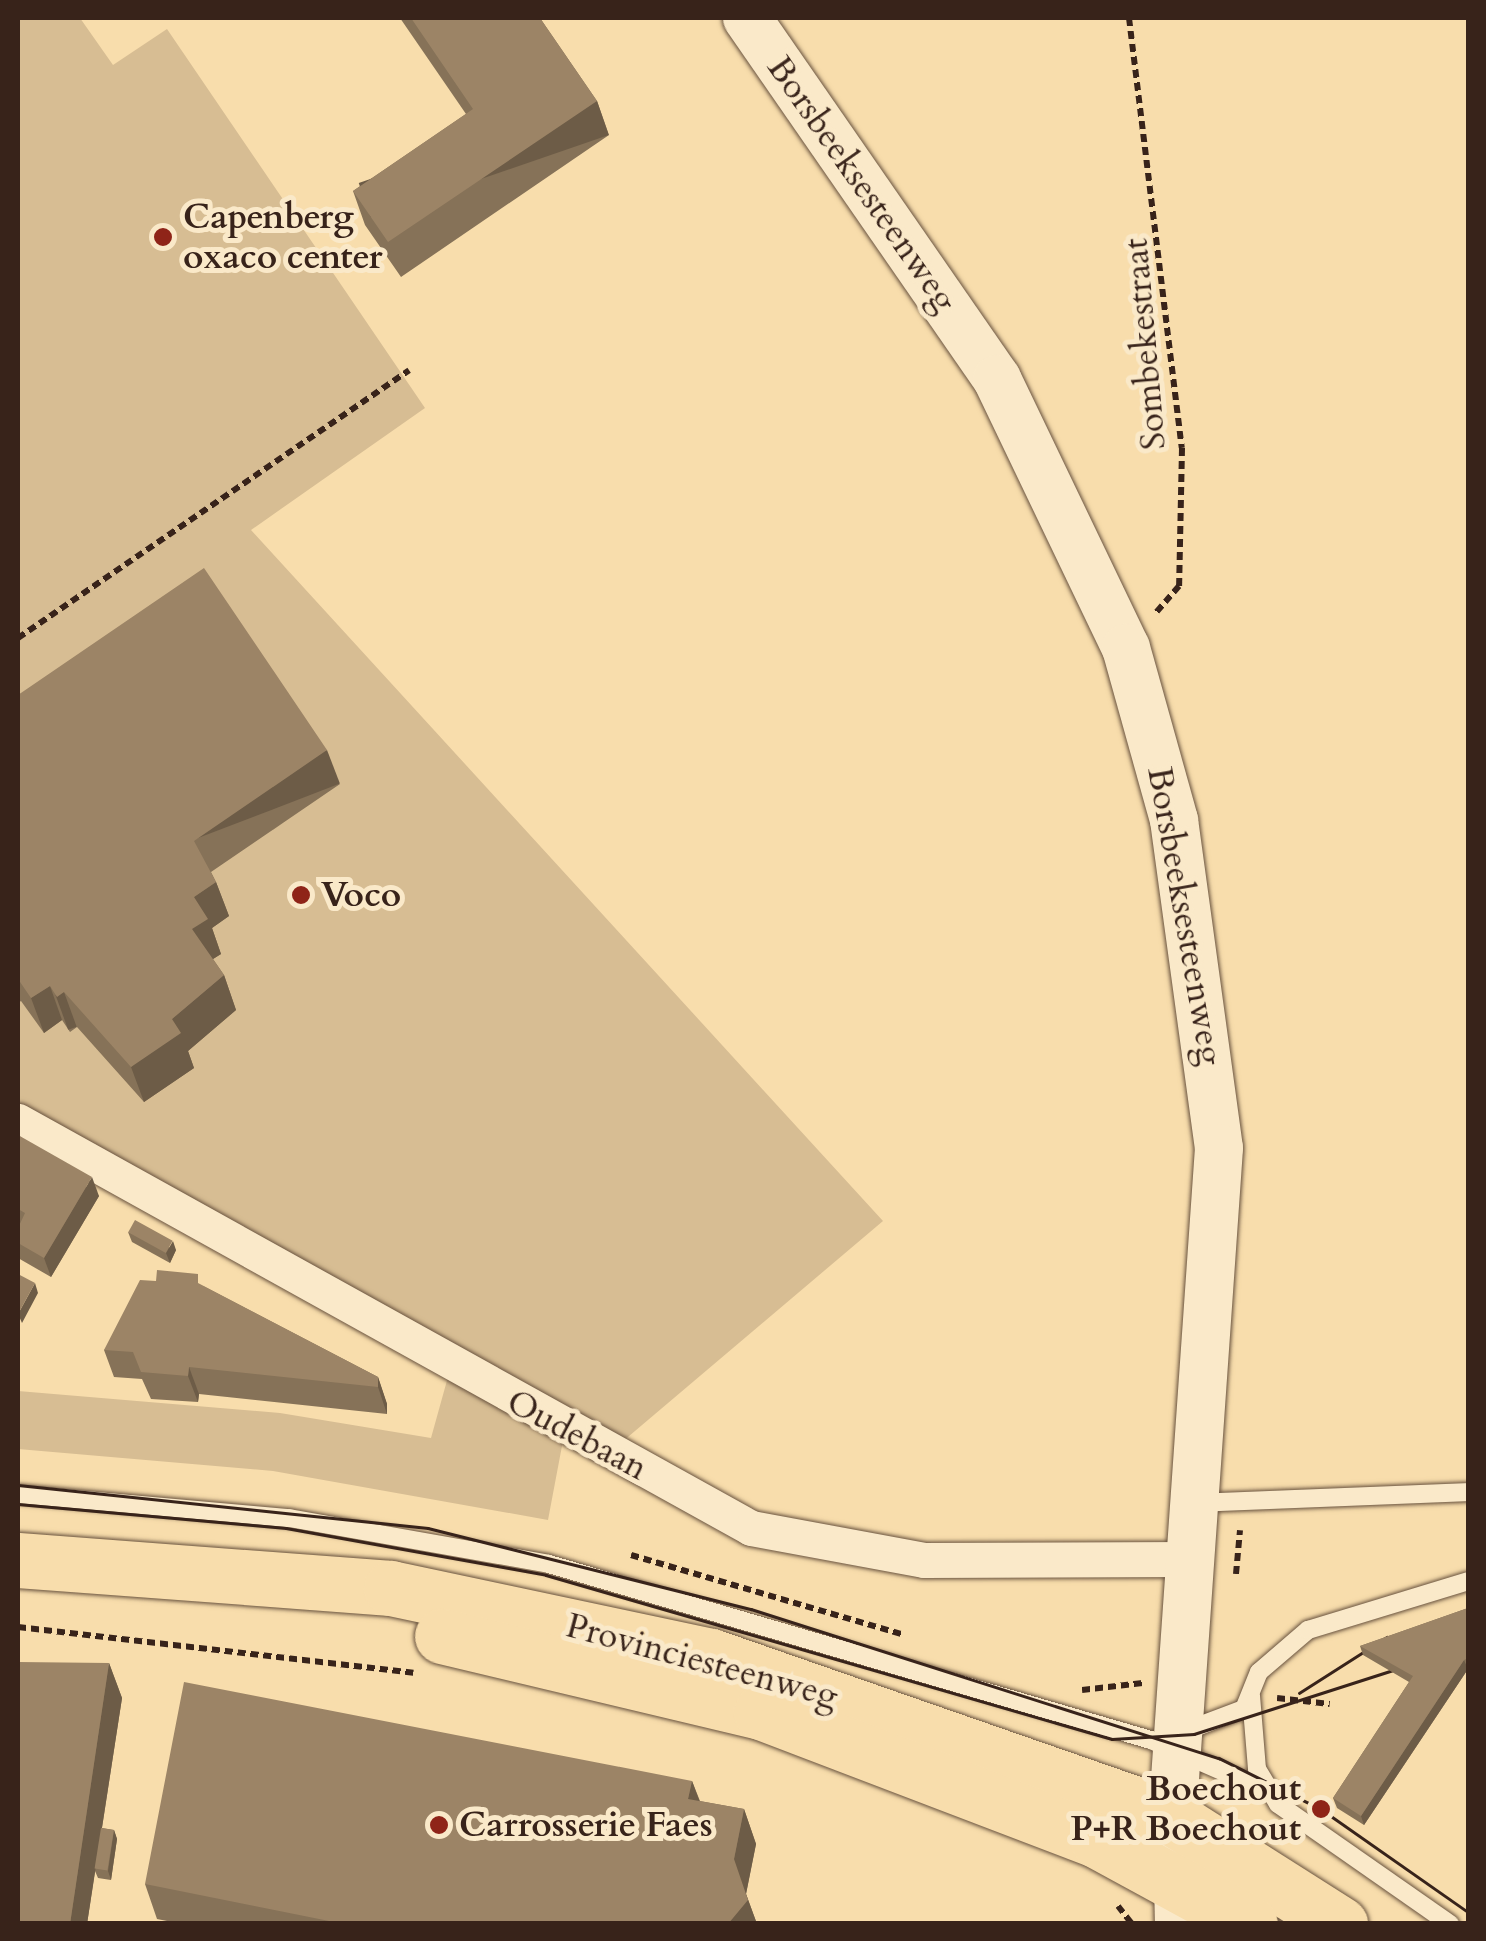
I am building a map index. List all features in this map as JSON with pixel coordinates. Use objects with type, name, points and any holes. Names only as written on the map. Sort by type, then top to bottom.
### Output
[{"type":"main road","name":"Provinciesteenweg","points":[[18,1560],[311,1578],[616,1632],[813,1688],[1168,1814],[1340,1924]]},
{"type":"main road","name":"Provinciesteenweg","points":[[18,1582],[400,1628],[691,1692],[1005,1804],[1172,1908],[1250,1924]]},
{"type":"street","name":"Borsbeeksesteenweg","points":[[746,18],[997,379],[1126,648],[1174,820],[1219,1148],[1197,1503],[1161,1739],[1172,1908]]},
{"type":"street","name":"Oudebaan","points":[[18,1120],[751,1528],[924,1560],[1191,1559]]},
{"type":"lane","points":[[1197,1503],[1468,1492]]},
{"type":"lane","points":[[18,1494],[289,1518],[550,1564],[1161,1739],[1265,1790],[1450,1924]]},
{"type":"lane","points":[[1161,1739],[1232,1716],[1251,1695],[1279,1648],[1308,1630],[1468,1581]]},
{"type":"lane","points":[[1251,1695],[1265,1790]]},
{"type":"path","name":"Sombekestraat","points":[[1126,648],[1179,586],[1182,448],[1129,18]]},
{"type":"path","points":[[18,638],[409,370]]},
{"type":"path","points":[[18,1627],[425,1676]]},
{"type":"path","points":[[1251,1695],[1330,1704]]},
{"type":"path","points":[[1112,1897],[1172,1908]]},
{"type":"shaded area","name":"Voco","points":[[18,18],[80,18],[113,65],[167,29],[425,408],[251,530],[883,1221],[609,1453],[565,1430],[548,1520],[273,1471],[18,1449],[18,1391],[280,1413],[431,1438],[451,1366],[18,1121]]},
{"type":"building","points":[[411,18],[540,18],[597,101],[388,242],[353,191],[473,109]]},
{"type":"building","points":[[204,568],[327,750],[194,841],[216,882],[194,897],[208,919],[192,929],[224,975],[172,1019],[181,1033],[131,1067],[64,992],[57,997],[50,986],[31,998],[18,979],[18,695]]},
{"type":"building","points":[[18,1135],[92,1177],[44,1258],[18,1243],[18,1228],[25,1213],[18,1209]]},
{"type":"building","points":[[135,1220],[173,1241],[166,1253],[128,1232]]},
{"type":"building","points":[[157,1270],[198,1274],[198,1283],[378,1377],[378,1387],[189,1367],[188,1376],[141,1372],[133,1352],[104,1350],[140,1280],[156,1281]]},
{"type":"building","points":[[18,1274],[35,1283],[18,1314]]},
{"type":"building","points":[[1468,1608],[1468,1658],[1361,1816],[1333,1798],[1413,1676],[1360,1646]]},
{"type":"building","points":[[18,1662],[109,1663],[70,1924],[18,1924]]},
{"type":"building","name":"Carrosserie Faes","points":[[184,1682],[692,1781],[688,1799],[744,1809],[734,1859],[748,1900],[728,1924],[344,1924],[145,1884]]},
{"type":"building","points":[[101,1828],[114,1830],[107,1871],[95,1868]]},
{"type":"tram line","points":[[18,1485],[428,1528],[751,1609],[1219,1758],[1321,1809],[1468,1912]]},
{"type":"tram line","points":[[18,1504],[286,1528],[546,1575],[1112,1739],[1194,1734],[1468,1646]]},
{"type":"tram line","points":[[1299,1693],[1387,1637]]},
{"type":"place","name":"Capenberg oxaco center","points":[[163,237]]},
{"type":"place","name":"Voco","points":[[301,895]]},
{"type":"place","name":"Boechout P+R Boechout","points":[[1321,1809]]},
{"type":"place","name":"Carrosserie Faes","points":[[439,1825]]}]
